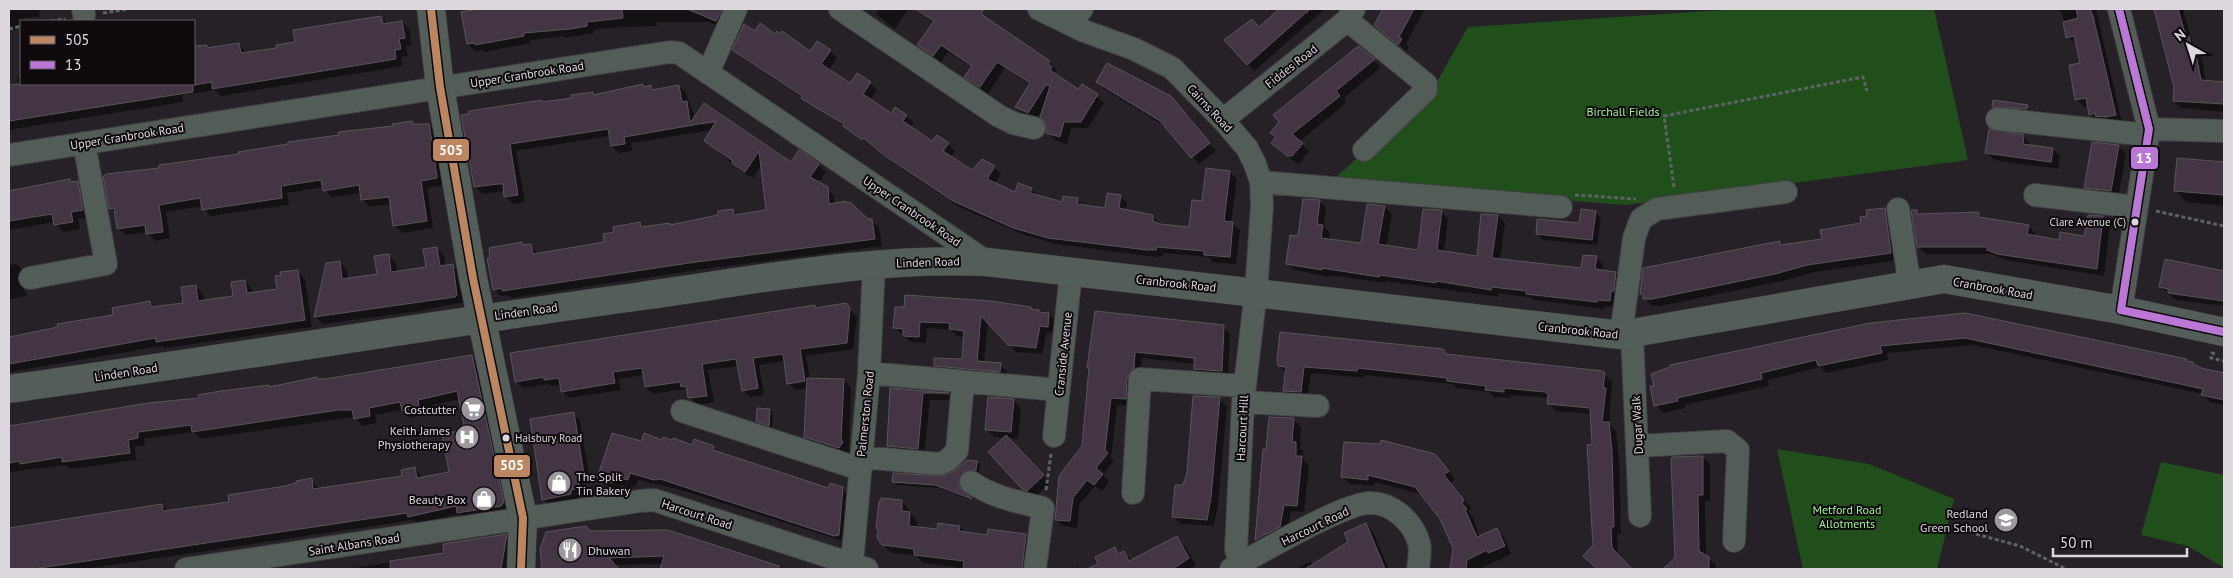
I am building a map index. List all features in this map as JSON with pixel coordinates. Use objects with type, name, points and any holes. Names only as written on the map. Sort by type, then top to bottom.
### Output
[{"type":"main road","points":[[431,9],[440,87],[481,318],[523,518],[520,569]]},
{"type":"main road","name":"Linden Road","points":[[9,389],[481,318],[874,264],[942,260],[986,262]]},
{"type":"main road","name":"Cranbrook Road","points":[[986,262],[1627,334],[1944,279],[2120,310],[2218,343]]},
{"type":"street","points":[[708,73],[736,9]]},
{"type":"street","points":[[840,9],[999,116],[1013,123],[1034,128]]},
{"type":"street","name":"Cairns Road","points":[[1039,9],[1076,17],[1172,68],[1223,120],[1247,148],[1261,182],[1262,206],[1256,291]]},
{"type":"street","points":[[2120,9],[2148,130],[2120,310]]},
{"type":"street","points":[[1350,14],[1426,84],[1426,90],[1364,150]]},
{"type":"street","name":"Fiddes Road","points":[[1223,120],[1350,14]]},
{"type":"street","name":"Upper Cranbrook Road","points":[[9,154],[670,52],[679,53],[986,262]]},
{"type":"street","points":[[2030,114],[2148,130]]},
{"type":"street","points":[[1997,119],[2148,130],[2224,131]]},
{"type":"street","points":[[30,278],[106,264],[84,143]]},
{"type":"street","points":[[1261,182],[1563,201]]},
{"type":"street","name":"Dugar Walk","points":[[1640,516],[1638,446],[1627,334],[1634,238],[1640,219],[1657,209],[1786,192]]},
{"type":"street","points":[[2035,195],[2136,207]]},
{"type":"street","points":[[1898,208],[1910,286]]},
{"type":"street","name":"Palmerston Road","points":[[860,567],[860,463],[869,373],[874,264]]},
{"type":"street","name":"Cranside Avenue","points":[[1054,436],[1071,272]]},
{"type":"street","name":"Harcourt Hill","points":[[1236,567],[1244,394],[1256,291]]},
{"type":"street","points":[[869,373],[1060,390]]},
{"type":"street","points":[[1133,493],[1140,379],[1318,406]]},
{"type":"street","points":[[682,411],[860,463],[940,464],[948,460],[957,450],[963,382]]},
{"type":"street","points":[[1638,446],[1727,441],[1738,450],[1734,541]]},
{"type":"street","points":[[971,482],[980,488],[1006,498],[1044,508],[1036,569]]},
{"type":"street","name":"Harcourt Road","points":[[523,518],[640,500],[654,500],[860,567]]},
{"type":"street","name":"Harcourt Road","points":[[1236,567],[1267,561],[1346,508],[1369,503],[1393,508],[1408,522],[1420,543],[1418,569]]},
{"type":"street","name":"Saint Albans Road","points":[[186,569],[523,518]]},
{"type":"path","points":[[1670,191],[1674,188],[1664,116],[1864,77],[1867,91]]},
{"type":"path","points":[[1563,201],[1639,198]]},
{"type":"path","points":[[2136,207],[2224,226]]},
{"type":"path","points":[[2218,343],[2211,358],[2224,361]]},
{"type":"path","points":[[1044,508],[1050,461]]},
{"type":"path","points":[[1976,534],[2020,546],[2066,569]]},
{"type":"green space","name":"Birchall Fields","points":[[1739,9],[1934,9],[1968,160],[1626,205],[1331,182],[1434,87],[1468,27]]},
{"type":"green space","name":"Metford Road Allotments","points":[[1777,449],[1869,464],[1954,499],[1937,569],[1803,569]]},
{"type":"green space","points":[[2161,462],[2224,475],[2224,568],[2188,546],[2141,535]]},
{"type":"building","points":[[478,9],[622,9],[623,18],[587,22],[587,26],[570,29],[524,33],[524,36],[475,45],[475,43],[467,44],[461,12]]},
{"type":"building","points":[[687,9],[722,9],[716,21]]},
{"type":"building","points":[[915,9],[984,9],[981,14],[1050,61],[1048,64],[1052,67],[1050,70],[1078,89],[1082,84],[1098,94],[1081,122],[1064,122],[1060,137],[1046,133],[1046,124],[1040,117],[1050,86],[1046,85],[1028,113],[1015,107],[1030,83],[997,62],[980,87],[964,77],[972,66],[941,45],[933,56],[917,45],[934,21]]},
{"type":"building","points":[[1279,9],[1310,9],[1247,65],[1224,40],[1252,19],[1259,27]]},
{"type":"building","points":[[1383,9],[1414,9],[1399,37],[1402,39],[1398,45],[1374,25]]},
{"type":"building","points":[[2076,9],[2090,9],[2093,16],[2116,115],[2106,117],[2095,116],[2096,113],[2089,115],[2086,98],[2075,100],[2069,65],[2080,63],[2074,36],[2066,38],[2063,22],[2078,18]]},
{"type":"building","points":[[2154,9],[2178,9],[2186,37],[2189,36],[2192,51],[2195,50],[2201,80],[2224,82],[2224,104],[2173,101],[2174,87]]},
{"type":"building","points":[[381,16],[383,24],[402,21],[405,38],[399,39],[401,49],[395,50],[396,59],[212,89],[212,82],[195,85],[195,46],[207,45],[207,48],[239,43],[241,53],[276,48],[276,45],[295,42],[293,30]]},
{"type":"building","points":[[760,23],[775,34],[777,31],[780,34],[782,31],[810,51],[817,41],[831,50],[821,64],[850,83],[857,73],[871,82],[863,94],[891,113],[895,107],[907,115],[903,121],[932,141],[937,135],[949,143],[943,151],[972,170],[982,159],[995,166],[987,179],[1015,192],[1018,183],[1032,188],[1030,193],[1062,202],[1063,196],[1078,198],[1077,204],[1105,208],[1107,193],[1121,195],[1119,208],[1153,215],[1153,221],[1160,224],[1189,227],[1192,200],[1202,201],[1206,168],[1230,171],[1224,221],[1233,222],[1230,257],[1204,255],[1204,251],[1157,247],[1156,250],[1147,250],[1048,238],[1013,228],[953,201],[885,156],[863,138],[862,140],[843,126],[844,124],[810,104],[801,98],[802,96],[732,50],[744,24],[755,31]]},
{"type":"building","points":[[1358,46],[1375,59],[1336,91],[1340,96],[1292,134],[1303,143],[1292,156],[1287,156],[1271,143],[1276,137],[1270,133],[1279,122],[1273,115]]},
{"type":"building","points":[[1107,63],[1171,96],[1210,143],[1191,158],[1160,121],[1096,82]]},
{"type":"building","points":[[643,84],[643,87],[651,85],[652,90],[679,85],[682,102],[687,101],[690,123],[704,103],[791,162],[799,150],[819,164],[810,177],[828,187],[829,204],[850,202],[868,219],[872,219],[875,239],[696,262],[502,291],[502,288],[493,290],[487,258],[490,258],[489,248],[522,242],[522,245],[531,244],[533,254],[604,242],[603,234],[614,232],[613,227],[640,222],[641,227],[670,223],[670,225],[718,215],[718,211],[733,209],[734,215],[766,210],[759,151],[745,172],[732,163],[733,161],[704,141],[716,121],[624,137],[625,144],[611,146],[608,129],[510,144],[518,195],[504,197],[503,184],[474,187],[461,115],[469,114],[469,111],[542,100],[542,102],[572,98],[571,95],[593,92],[593,95]]},
{"type":"building","points":[[9,85],[193,85],[193,92],[9,121]]},
{"type":"building","points":[[1993,100],[2028,105],[2027,109],[1992,107]]},
{"type":"building","points":[[412,121],[413,124],[429,124],[434,154],[437,178],[421,181],[427,221],[393,226],[389,197],[361,200],[359,185],[323,191],[321,180],[281,186],[282,198],[202,210],[200,198],[159,205],[163,232],[146,234],[145,225],[117,229],[114,208],[109,209],[103,176],[107,174],[159,168],[159,165],[239,154],[238,152],[288,144],[288,142],[339,135],[338,132],[393,126],[392,124]]},
{"type":"building","points":[[1989,129],[2024,135],[2023,144],[2053,148],[2051,162],[1985,153]]},
{"type":"building","points":[[2092,142],[2119,145],[2111,191],[2084,188]]},
{"type":"building","points":[[2177,158],[2224,162],[2224,195],[2174,191]]},
{"type":"building","points":[[70,179],[70,182],[78,181],[83,210],[71,212],[73,222],[54,225],[52,214],[9,221],[9,191]]},
{"type":"building","points":[[1303,199],[1320,200],[1317,224],[1323,225],[1321,238],[1361,243],[1367,204],[1385,206],[1378,244],[1418,250],[1423,209],[1442,210],[1437,250],[1477,256],[1481,214],[1498,215],[1492,258],[1581,268],[1583,255],[1597,256],[1595,269],[1616,272],[1614,291],[1611,291],[1610,301],[1598,300],[1597,302],[1526,294],[1526,291],[1492,287],[1491,290],[1436,281],[1436,283],[1380,275],[1379,277],[1286,264],[1290,235],[1298,236]]},
{"type":"building","points":[[1885,208],[1891,253],[1807,265],[1775,274],[1652,299],[1643,299],[1643,294],[1640,294],[1643,268],[1780,241],[1780,245],[1822,239],[1820,230],[1861,223],[1860,217],[1867,216],[1866,210]]},
{"type":"building","points":[[1581,209],[1596,211],[1592,240],[1536,234],[1537,219],[1579,223]]},
{"type":"building","points":[[1911,210],[1917,210],[1917,214],[1979,212],[1979,217],[2029,225],[2027,234],[2059,240],[2060,232],[2084,236],[2088,215],[2103,216],[2097,269],[1997,254],[1987,250],[1987,247],[1917,247]]},
{"type":"building","points":[[437,247],[440,266],[453,264],[457,295],[455,297],[314,317],[326,263],[340,261],[342,279],[377,274],[374,256],[389,254],[391,272],[426,267],[423,249]]},
{"type":"building","points":[[2165,259],[2224,271],[2224,301],[2168,293],[2168,289],[2159,287]]},
{"type":"building","points":[[298,270],[305,320],[156,342],[156,338],[9,364],[9,337],[58,327],[57,324],[113,315],[112,308],[150,301],[151,307],[183,303],[181,287],[196,285],[198,301],[233,296],[231,282],[245,280],[247,293],[277,289],[275,276],[281,275],[280,272]]},
{"type":"building","points":[[905,295],[991,301],[1031,307],[1031,309],[1039,310],[1039,312],[1049,313],[1048,327],[1040,326],[1036,348],[1008,345],[981,316],[977,361],[1001,363],[1000,372],[934,366],[934,358],[962,359],[964,331],[949,329],[950,323],[920,322],[919,337],[903,336],[903,329],[893,328],[895,307],[904,307]]},
{"type":"building","points":[[846,303],[850,308],[847,343],[800,349],[805,381],[787,384],[783,354],[753,358],[758,388],[742,391],[736,359],[702,364],[707,396],[688,398],[686,386],[681,387],[680,382],[645,387],[642,368],[613,372],[615,383],[561,392],[559,378],[544,380],[544,377],[515,382],[510,353],[815,305],[815,308]]},
{"type":"building","points":[[1095,311],[1224,325],[1222,371],[1194,369],[1194,358],[1135,352],[1134,368],[1127,378],[1126,399],[1111,398],[1105,450],[1108,453],[1096,468],[1103,474],[1094,485],[1087,480],[1073,498],[1070,521],[1055,520],[1059,476],[1082,446],[1089,368],[1087,368]]},
{"type":"building","points":[[1965,313],[2187,359],[2186,361],[2193,362],[2193,364],[2201,368],[2224,373],[2224,400],[2201,395],[2203,389],[1965,338],[1880,346],[1882,353],[1818,366],[1816,360],[1761,373],[1762,379],[1677,398],[1678,401],[1654,406],[1650,386],[1654,386],[1651,374],[1670,367],[1670,365],[1870,323]]},
{"type":"building","points":[[1280,332],[1443,349],[1446,354],[1603,371],[1605,373],[1603,388],[1606,388],[1602,422],[1609,422],[1612,451],[1614,527],[1611,527],[1612,548],[1632,569],[1597,569],[1583,556],[1593,545],[1587,445],[1592,444],[1590,408],[1547,404],[1548,394],[1545,392],[1504,388],[1504,392],[1485,390],[1486,386],[1447,381],[1447,378],[1358,368],[1357,371],[1304,367],[1301,392],[1283,391],[1286,367],[1278,366],[1277,359]]},
{"type":"building","points":[[472,355],[504,502],[501,506],[457,513],[456,506],[408,517],[407,513],[33,569],[9,569],[9,528],[162,504],[163,511],[229,502],[228,495],[285,486],[296,483],[296,481],[312,478],[313,489],[402,476],[401,470],[415,467],[417,478],[449,472],[442,434],[465,430],[457,391],[418,400],[419,408],[402,411],[400,402],[369,408],[370,416],[354,419],[352,410],[338,410],[192,432],[191,425],[138,432],[138,438],[128,440],[130,453],[62,462],[62,457],[20,464],[20,461],[9,463],[9,426],[148,403],[199,398],[198,395],[221,391],[269,385],[269,387],[317,377],[317,379],[325,379]]},
{"type":"building","points":[[807,378],[844,379],[841,440],[843,442],[839,448],[804,437]]},
{"type":"building","points":[[890,388],[949,393],[923,393],[918,449],[887,446]]},
{"type":"building","points":[[1193,396],[1220,397],[1211,497],[1207,520],[1172,517],[1175,485],[1183,485],[1187,473]]},
{"type":"building","points":[[988,397],[1014,399],[1011,432],[985,430]]},
{"type":"building","points":[[757,408],[770,409],[769,426],[756,421]]},
{"type":"building","points":[[574,412],[584,474],[576,471],[580,488],[571,490],[571,494],[542,500],[530,419]]},
{"type":"building","points":[[1269,417],[1294,418],[1292,442],[1296,442],[1296,456],[1302,456],[1297,506],[1284,505],[1280,527],[1255,540],[1263,449],[1266,449]]},
{"type":"building","points":[[612,433],[641,441],[644,433],[662,440],[663,437],[672,440],[673,438],[692,445],[694,439],[714,446],[713,450],[828,488],[830,483],[843,487],[839,535],[834,536],[660,479],[654,480],[630,473],[628,480],[624,479],[623,481],[614,478],[612,483],[597,478]]},
{"type":"building","points":[[1006,435],[1044,475],[1027,491],[1022,489],[988,452]]},
{"type":"building","points":[[1381,440],[1435,454],[1449,471],[1444,475],[1464,500],[1462,503],[1467,509],[1465,510],[1477,537],[1497,528],[1505,546],[1488,553],[1487,550],[1467,560],[1466,569],[1450,569],[1453,548],[1440,519],[1415,487],[1368,475],[1368,480],[1341,477],[1344,442],[1380,444]]},
{"type":"building","points":[[1703,456],[1703,495],[1698,495],[1699,551],[1709,557],[1709,569],[1663,569],[1675,558],[1672,457]]},
{"type":"building","points":[[967,460],[977,461],[976,470],[965,471],[958,482],[960,488],[972,499],[935,485],[892,482],[893,473],[945,476]]},
{"type":"building","points":[[881,498],[902,500],[902,511],[910,512],[909,526],[937,529],[938,523],[960,526],[959,531],[987,535],[988,529],[1026,534],[1022,569],[963,569],[964,561],[914,555],[914,549],[882,545],[877,538],[878,529],[876,528]]},
{"type":"building","points":[[1366,523],[1385,569],[1305,569],[1348,542],[1344,533]]},
{"type":"building","points":[[586,526],[590,531],[668,530],[779,566],[778,569],[660,569],[664,556],[609,558],[619,569],[542,569],[540,549],[546,532]]},
{"type":"building","points":[[507,534],[501,569],[390,569],[390,561],[444,553],[443,544]]},
{"type":"building","points":[[1177,536],[1189,558],[1173,569],[1087,569],[1098,564],[1095,557],[1115,547],[1118,554],[1124,551],[1129,561]]},
{"type":"transit line","name":"505","points":[[431,9],[440,87],[473,278],[523,518],[521,569]]},
{"type":"transit line","name":"13","points":[[2119,9],[2149,129],[2121,310]]},
{"type":"transit line","name":"13","points":[[2121,310],[2224,332]]},
{"type":"place","name":"Clare Avenue (C)","points":[[2135,222]]},
{"type":"place","name":"Costcutter","points":[[473,409]]},
{"type":"place","name":"Keith James Physiotherapy","points":[[467,437]]},
{"type":"place","name":"Halsbury Road","points":[[506,438]]},
{"type":"place","name":"The Split Tin Bakery","points":[[559,483]]},
{"type":"place","name":"Beauty Box","points":[[484,499]]},
{"type":"place","name":"Redland Green School","points":[[2006,520]]},
{"type":"place","name":"Dhuwan","points":[[570,550]]}]
